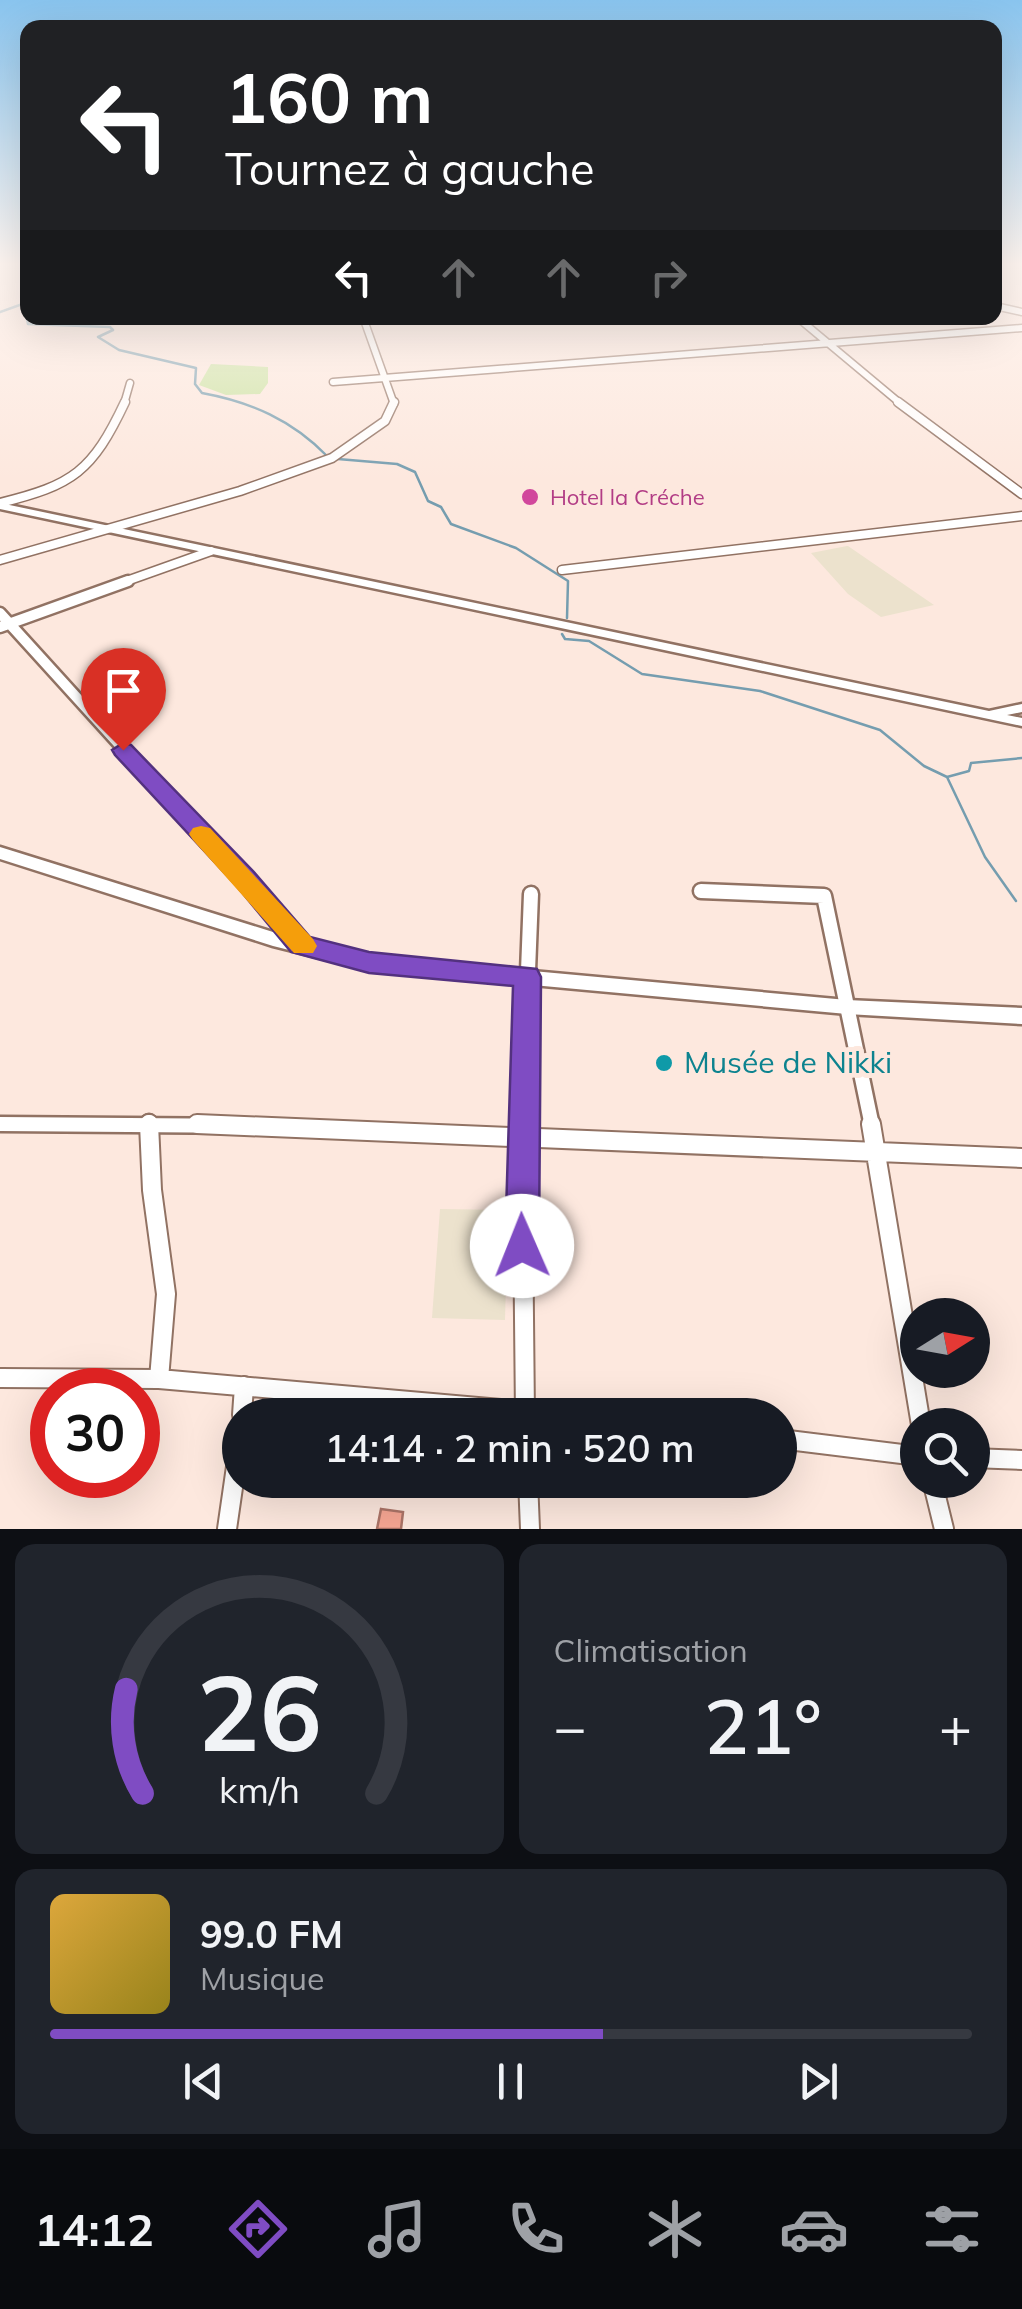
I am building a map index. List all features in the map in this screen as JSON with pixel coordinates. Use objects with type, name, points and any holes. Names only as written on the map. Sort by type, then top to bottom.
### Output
[{"type":"main road","points":[[0,853],[369,962],[847,1008],[1022,1016]]},
{"type":"street","points":[[0,560],[240,490],[332,458],[394,410],[370,337]]},
{"type":"street","points":[[820,337],[1022,494]]},
{"type":"street","points":[[333,382],[916,337]]},
{"type":"street","points":[[0,505],[69,481],[112,427],[130,396],[130,382]]},
{"type":"street","points":[[0,505],[1022,722]]},
{"type":"street","points":[[562,570],[1022,516]]},
{"type":"street","points":[[211,551],[3,621],[84,700],[143,775],[244,878],[301,945]]},
{"type":"street","points":[[989,715],[1022,708]]},
{"type":"street","points":[[701,891],[824,896],[877,1153],[918,1408]]},
{"type":"street","points":[[525,1398],[521,1140],[532,894]]},
{"type":"street","points":[[149,1122],[152,1190],[166,1294],[160,1368]]},
{"type":"street","points":[[0,1124],[149,1122],[1022,1158]]},
{"type":"street","points":[[0,1378],[30,1378]]},
{"type":"street","points":[[160,1379],[374,1398]]},
{"type":"street","points":[[243,1398],[244,1386]]},
{"type":"street","points":[[797,1442],[900,1454]]},
{"type":"street","points":[[990,1459],[1022,1460]]},
{"type":"street","points":[[227,1529],[231,1498]]},
{"type":"street","points":[[529,1498],[530,1529]]},
{"type":"street","points":[[936,1498],[944,1529]]},
{"type":"shaded area","points":[[847,546],[934,605],[881,617],[848,594],[811,553]]},
{"type":"shaded area","points":[[440,1209],[508,1210],[505,1320],[432,1318]]},
{"type":"green space","points":[[211,364],[268,367],[268,383],[260,394],[226,395],[199,385]]},
{"type":"building","points":[[381,1509],[403,1512],[401,1529],[377,1529]]},
{"type":"waterway","points":[[99,337],[119,350],[196,368],[195,384],[202,393],[270,414],[300,432],[327,456]]},
{"type":"waterway","points":[[338,459],[397,464],[415,472],[428,501],[441,507],[451,524],[516,548],[568,581],[567,618]]},
{"type":"waterway","points":[[562,634],[565,639],[589,641],[642,674],[760,691],[880,730],[924,766],[947,777]]},
{"type":"waterway","points":[[947,777],[969,771],[971,763],[1022,758]]},
{"type":"waterway","points":[[947,777],[985,857],[1016,901]]},
{"type":"slow traffic","points":[[201,834],[304,946]]},
{"type":"place","name":"Hotel la Créche","points":[[530,497]]},
{"type":"place","name":"Musée de Nikki","points":[[664,1063]]},
{"type":"route","points":[[123,750],[244,878],[301,945],[369,962],[527,977],[522,1246]]}]
